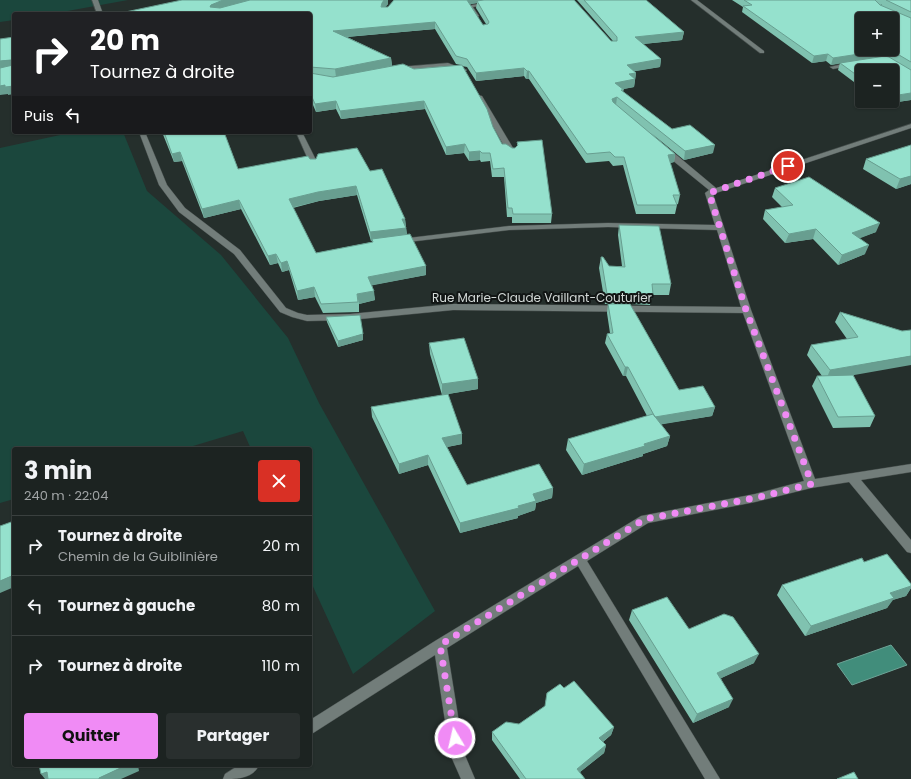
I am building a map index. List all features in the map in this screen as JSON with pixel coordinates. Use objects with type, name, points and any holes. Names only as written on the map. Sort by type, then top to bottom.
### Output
[{"type":"street","points":[[95,0],[99,12]]},
{"type":"street","points":[[481,24],[470,6],[500,2],[502,0]]},
{"type":"street","points":[[694,0],[762,52]]},
{"type":"street","points":[[833,67],[861,62]]},
{"type":"street","points":[[389,70],[448,65],[464,69],[467,76]]},
{"type":"street","points":[[475,89],[512,153]]},
{"type":"street","points":[[812,484],[746,310],[709,193],[911,126]]},
{"type":"street","name":"Rue Marie-Claude Vaillant-Couturier","points":[[143,134],[163,185],[182,210],[237,252],[283,310],[294,315],[306,318],[350,317],[453,307],[746,310]]},
{"type":"street","points":[[300,134],[314,164]]},
{"type":"street","points":[[656,142],[715,191]]},
{"type":"street","points":[[395,241],[508,228],[608,225],[719,228]]},
{"type":"street","points":[[312,727],[440,645],[645,519],[755,498],[812,484],[911,468]]},
{"type":"street","points":[[852,478],[911,548]]},
{"type":"street","points":[[580,559],[713,779]]},
{"type":"street","points":[[440,645],[458,754],[468,779]]},
{"type":"street","points":[[230,779],[249,767]]},
{"type":"shaded area","points":[[0,0],[128,0],[62,12],[12,12],[12,20],[0,22]]},
{"type":"shaded area","points":[[65,134],[124,134],[147,191],[221,255],[288,338],[319,403],[435,611],[353,674],[312,584],[312,447],[250,447],[243,431],[190,447],[12,447],[12,500],[0,503],[0,148]]},
{"type":"shaded area","points":[[891,645],[907,665],[852,685],[837,664]]},
{"type":"building","points":[[182,0],[223,0],[211,5],[210,7],[220,8],[250,0],[384,0],[381,7],[388,7],[394,0],[467,0],[483,25],[488,24],[489,22],[477,1],[574,0],[611,41],[617,41],[617,37],[584,0],[646,0],[684,32],[635,37],[661,59],[627,65],[636,73],[629,74],[635,79],[615,83],[624,90],[621,90],[672,129],[690,125],[715,145],[685,151],[617,97],[612,99],[613,102],[675,154],[668,155],[680,195],[673,195],[677,205],[637,205],[624,157],[615,157],[610,152],[587,154],[529,71],[524,68],[476,73],[467,59],[456,56],[435,22],[333,31],[391,58],[335,69],[312,67],[312,12],[125,12]]},
{"type":"building","points":[[744,0],[875,0],[880,5],[897,12],[855,12],[855,55],[833,58],[828,54],[814,56],[743,6],[752,5]]},
{"type":"building","points":[[886,0],[911,0],[911,12]]},
{"type":"building","points":[[899,13],[911,18],[911,62],[899,55]]},
{"type":"building","points":[[12,37],[12,62],[11,60],[0,61],[0,39]]},
{"type":"building","points":[[885,56],[889,57],[911,70],[911,93],[899,95],[899,64],[855,64],[855,74],[840,63]]},
{"type":"building","points":[[403,64],[414,69],[462,65],[487,109],[493,127],[502,144],[515,148],[518,145],[517,142],[542,140],[552,214],[513,214],[512,208],[508,208],[504,168],[493,169],[490,153],[482,153],[480,151],[469,152],[465,144],[446,147],[424,101],[340,111],[336,101],[315,104],[312,97],[312,73],[333,77]]},
{"type":"building","points":[[12,65],[12,86],[0,86],[0,68]]},
{"type":"building","points":[[165,134],[225,134],[238,169],[308,156],[310,159],[316,159],[318,154],[357,148],[370,171],[382,169],[405,219],[402,219],[406,228],[370,232],[356,186],[318,192],[289,199],[316,253],[373,242],[372,239],[410,234],[426,266],[368,277],[374,291],[357,294],[358,302],[321,304],[314,287],[297,291],[287,261],[281,263],[276,254],[268,256],[239,200],[202,209],[180,152],[172,154]]},
{"type":"building","points":[[911,145],[911,176],[900,179],[866,159]]},
{"type":"building","points":[[809,177],[880,223],[852,233],[869,245],[842,255],[816,229],[789,234],[765,210],[793,205],[775,188]]},
{"type":"building","points":[[619,225],[659,226],[671,284],[652,284],[653,294],[607,294],[601,257],[603,257],[609,266],[625,267]]},
{"type":"building","points":[[608,304],[630,304],[679,390],[703,386],[715,407],[655,417],[628,367],[625,367],[607,334],[613,333]]},
{"type":"building","points":[[840,312],[902,331],[911,330],[911,356],[830,370],[811,345],[858,337]]},
{"type":"building","points":[[360,315],[363,334],[338,341],[326,317]]},
{"type":"building","points":[[464,338],[478,379],[442,384],[429,343]]},
{"type":"building","points":[[853,375],[875,416],[838,417],[817,376]]},
{"type":"building","points":[[448,394],[462,434],[442,438],[467,485],[539,464],[553,488],[533,494],[536,501],[518,506],[519,508],[460,523],[428,455],[399,464],[371,407]]},
{"type":"building","points":[[653,414],[670,436],[644,444],[645,446],[584,464],[568,439]]},
{"type":"building","points":[[12,522],[12,576],[0,581],[0,526]]},
{"type":"building","points":[[887,554],[911,586],[890,593],[894,598],[811,626],[782,585],[862,558],[864,562]]},
{"type":"building","points":[[667,597],[689,629],[724,614],[733,617],[759,654],[717,673],[733,699],[697,714],[632,610]]},
{"type":"building","points":[[574,681],[614,727],[599,738],[606,745],[577,769],[585,779],[526,779],[492,732],[506,722],[519,724],[545,706],[547,693],[560,684],[564,688]]},
{"type":"building","points":[[39,767],[123,767],[99,779],[48,779],[47,772],[41,774]]},
{"type":"building","points":[[854,772],[858,779],[837,779]]},
{"type":"route","points":[[455,738],[440,645],[645,519],[755,498],[812,484],[746,310],[709,193],[788,166]]}]
